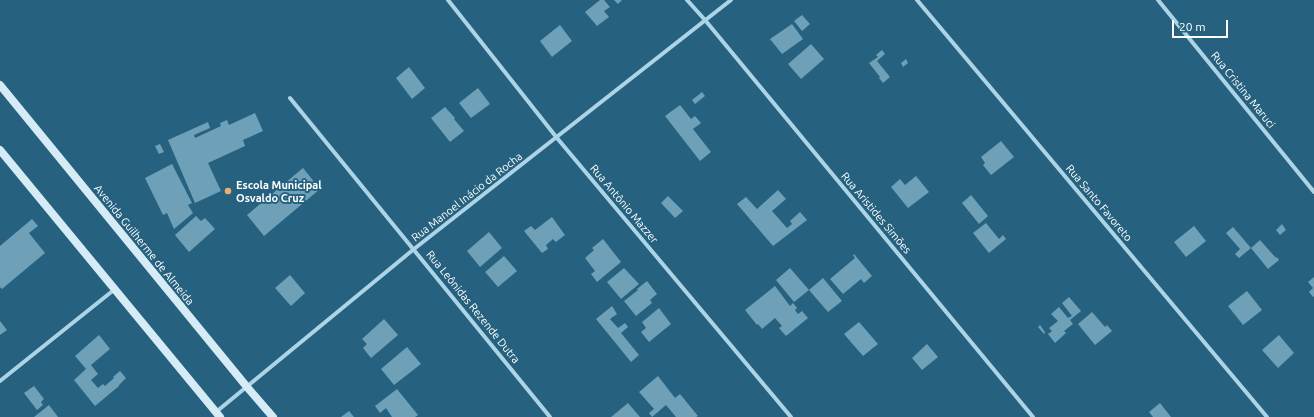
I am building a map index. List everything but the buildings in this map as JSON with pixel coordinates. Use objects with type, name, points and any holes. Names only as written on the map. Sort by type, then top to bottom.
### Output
[{"type":"street","name":"Rua Antônio Mazzer","points":[[448,0],[557,138],[791,417]]},
{"type":"street","name":"Rua Aristides Simões","points":[[686,0],[705,20],[1033,417]]},
{"type":"street","name":"Rua Manoel Inácio da Rocha","points":[[218,414],[246,387],[414,250],[731,0]]},
{"type":"street","name":"Rua Santo Favoreto","points":[[917,0],[1267,417]]},
{"type":"street","name":"Rua Cristina Maruci","points":[[1158,0],[1314,192]]},
{"type":"street","name":"Avenida Guilherme de Almeida","points":[[0,85],[246,387],[273,417]]},
{"type":"street","name":"Rua Leônidas Rezende Dutra","points":[[290,98],[550,417]]},
{"type":"street","points":[[0,150],[218,414]]},
{"type":"street","points":[[0,381],[115,289]]},
{"type":"place","name":"Escola Municipal Osvaldo Cruz","points":[[228,191]]}]
